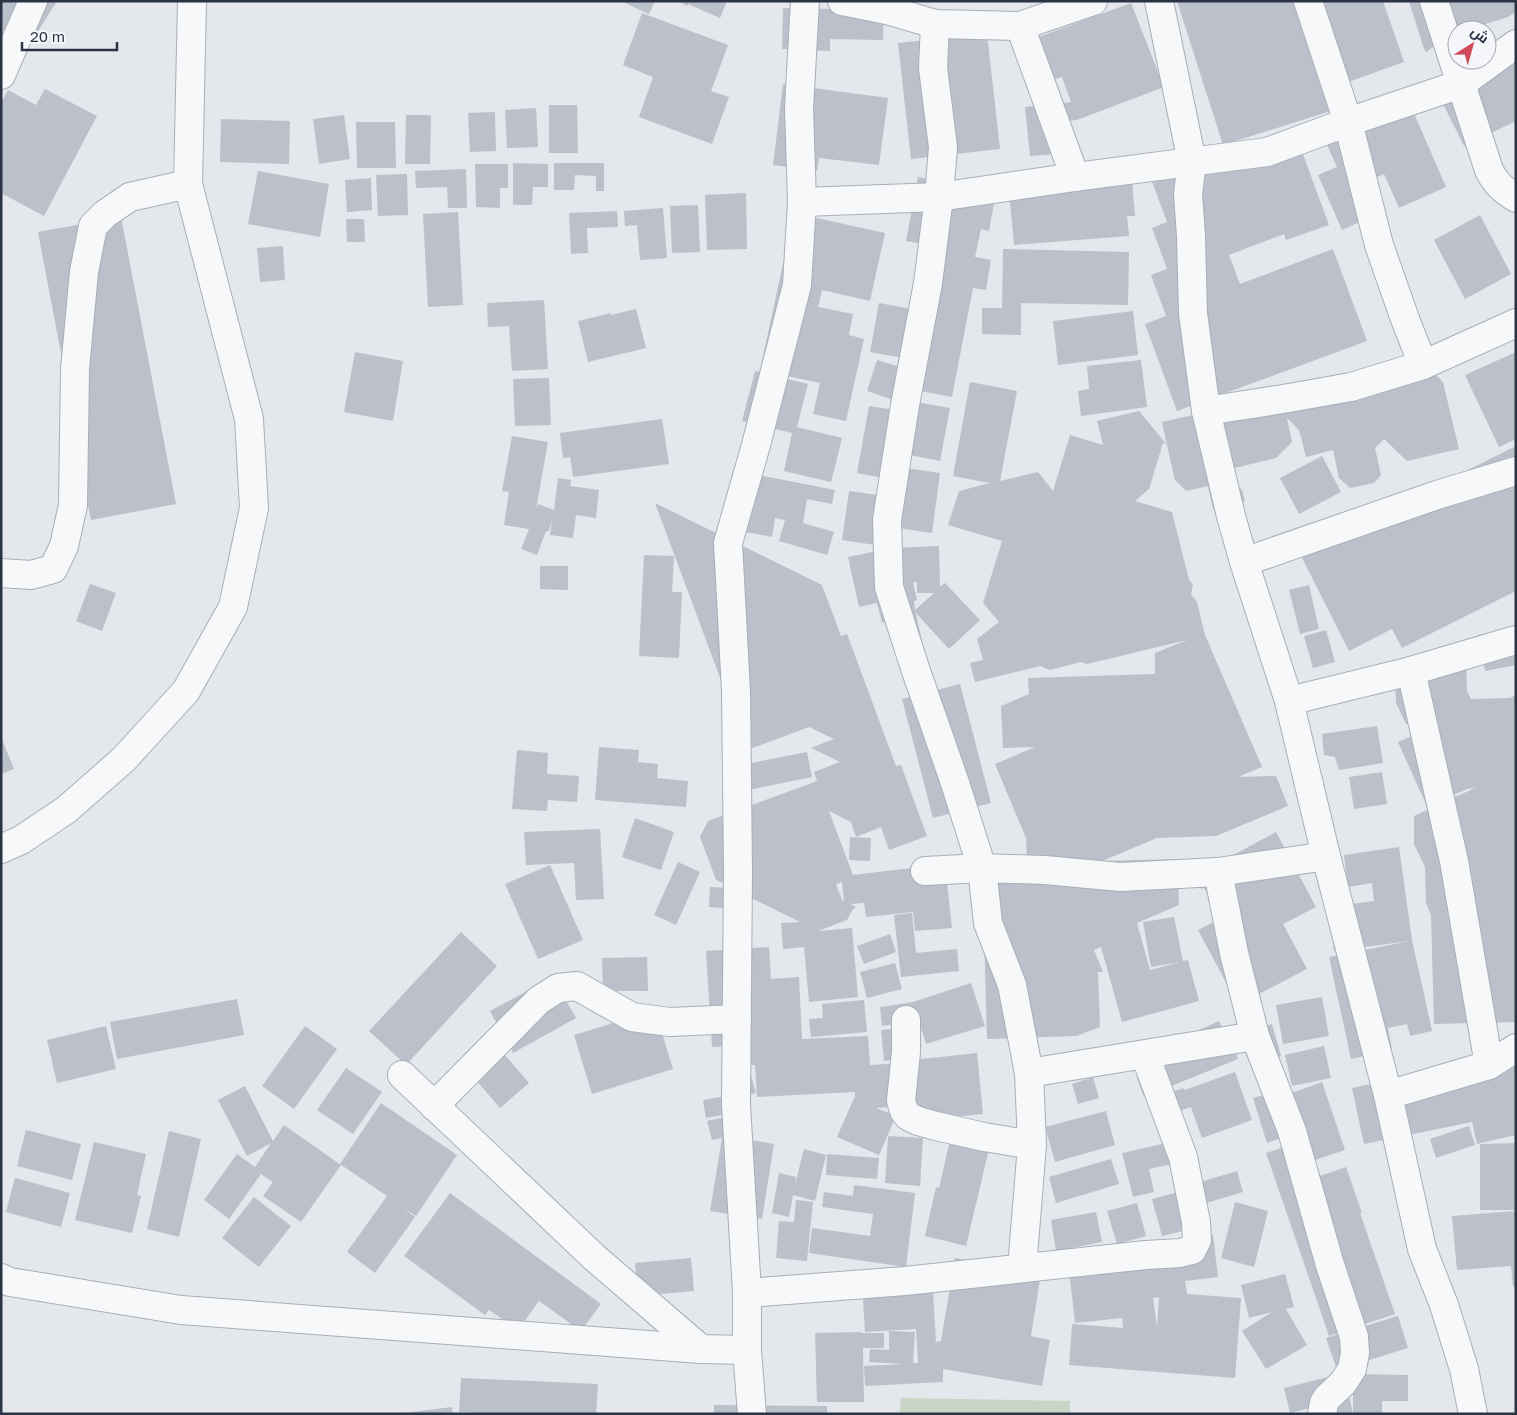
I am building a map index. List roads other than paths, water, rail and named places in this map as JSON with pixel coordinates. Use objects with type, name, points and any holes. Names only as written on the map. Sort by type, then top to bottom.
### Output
[{"type":"street","points":[[1,75],[33,1]]},
{"type":"street","points":[[1,849],[21,840],[66,810],[124,759],[186,691],[233,607],[254,508],[249,419],[188,184],[192,1]]},
{"type":"street","points":[[752,1414],[747,1350],[747,1293],[736,1104],[738,871],[736,701],[728,543],[756,445],[797,286],[802,202],[799,108],[805,1]]},
{"type":"street","points":[[842,1],[887,10],[935,24],[1020,26],[1093,1]]},
{"type":"street","points":[[1159,1],[1192,162],[1188,194],[1193,313],[1206,411],[1244,562],[1290,701],[1326,856],[1388,1094],[1422,1249],[1444,1305],[1464,1369],[1473,1414]]},
{"type":"street","points":[[1308,1],[1348,122],[1379,245],[1423,365]]},
{"type":"street","points":[[1434,1],[1489,170],[1494,181],[1516,198]]},
{"type":"street","points":[[935,24],[933,68],[943,147],[939,197],[928,283],[887,520],[889,586],[982,868],[988,923],[1012,985],[1029,1073],[1032,1145],[1022,1268]]},
{"type":"street","points":[[1020,26],[1075,177]]},
{"type":"street","points":[[802,202],[939,197],[1267,152],[1348,122],[1461,84],[1516,44]]},
{"type":"street","points":[[1,573],[31,575],[53,569],[64,546],[73,506],[75,369],[84,272],[93,226],[105,214],[130,197],[188,184]]},
{"type":"street","points":[[1206,411],[1352,387],[1423,365],[1516,323]]},
{"type":"street","points":[[1244,562],[1438,495],[1516,472]]},
{"type":"street","points":[[1290,701],[1411,671],[1516,640]]},
{"type":"street","points":[[1411,671],[1454,861],[1489,1065]]},
{"type":"street","points":[[925,870],[982,868],[1045,870],[1120,876],[1218,872],[1326,856]]},
{"type":"street","points":[[1218,872],[1234,953],[1255,1036],[1292,1131],[1330,1264],[1354,1337],[1355,1353],[1352,1370],[1343,1383],[1327,1398],[1322,1414]]},
{"type":"street","points":[[434,1106],[539,1000],[558,988],[577,986],[632,1017],[670,1022],[737,1019]]},
{"type":"street","points":[[906,1020],[906,1052],[901,1101],[904,1111],[908,1116],[936,1126],[1032,1145]]},
{"type":"street","points":[[1029,1073],[1255,1036]]},
{"type":"street","points":[[1388,1094],[1489,1065],[1516,1048]]},
{"type":"street","points":[[747,1293],[905,1281],[1180,1253],[1192,1250],[1197,1240],[1196,1222],[1182,1157],[1145,1054]]},
{"type":"street","points":[[402,1075],[595,1258],[701,1349]]},
{"type":"street","points":[[1,1278],[10,1282],[181,1310],[701,1349],[747,1350]]}]
